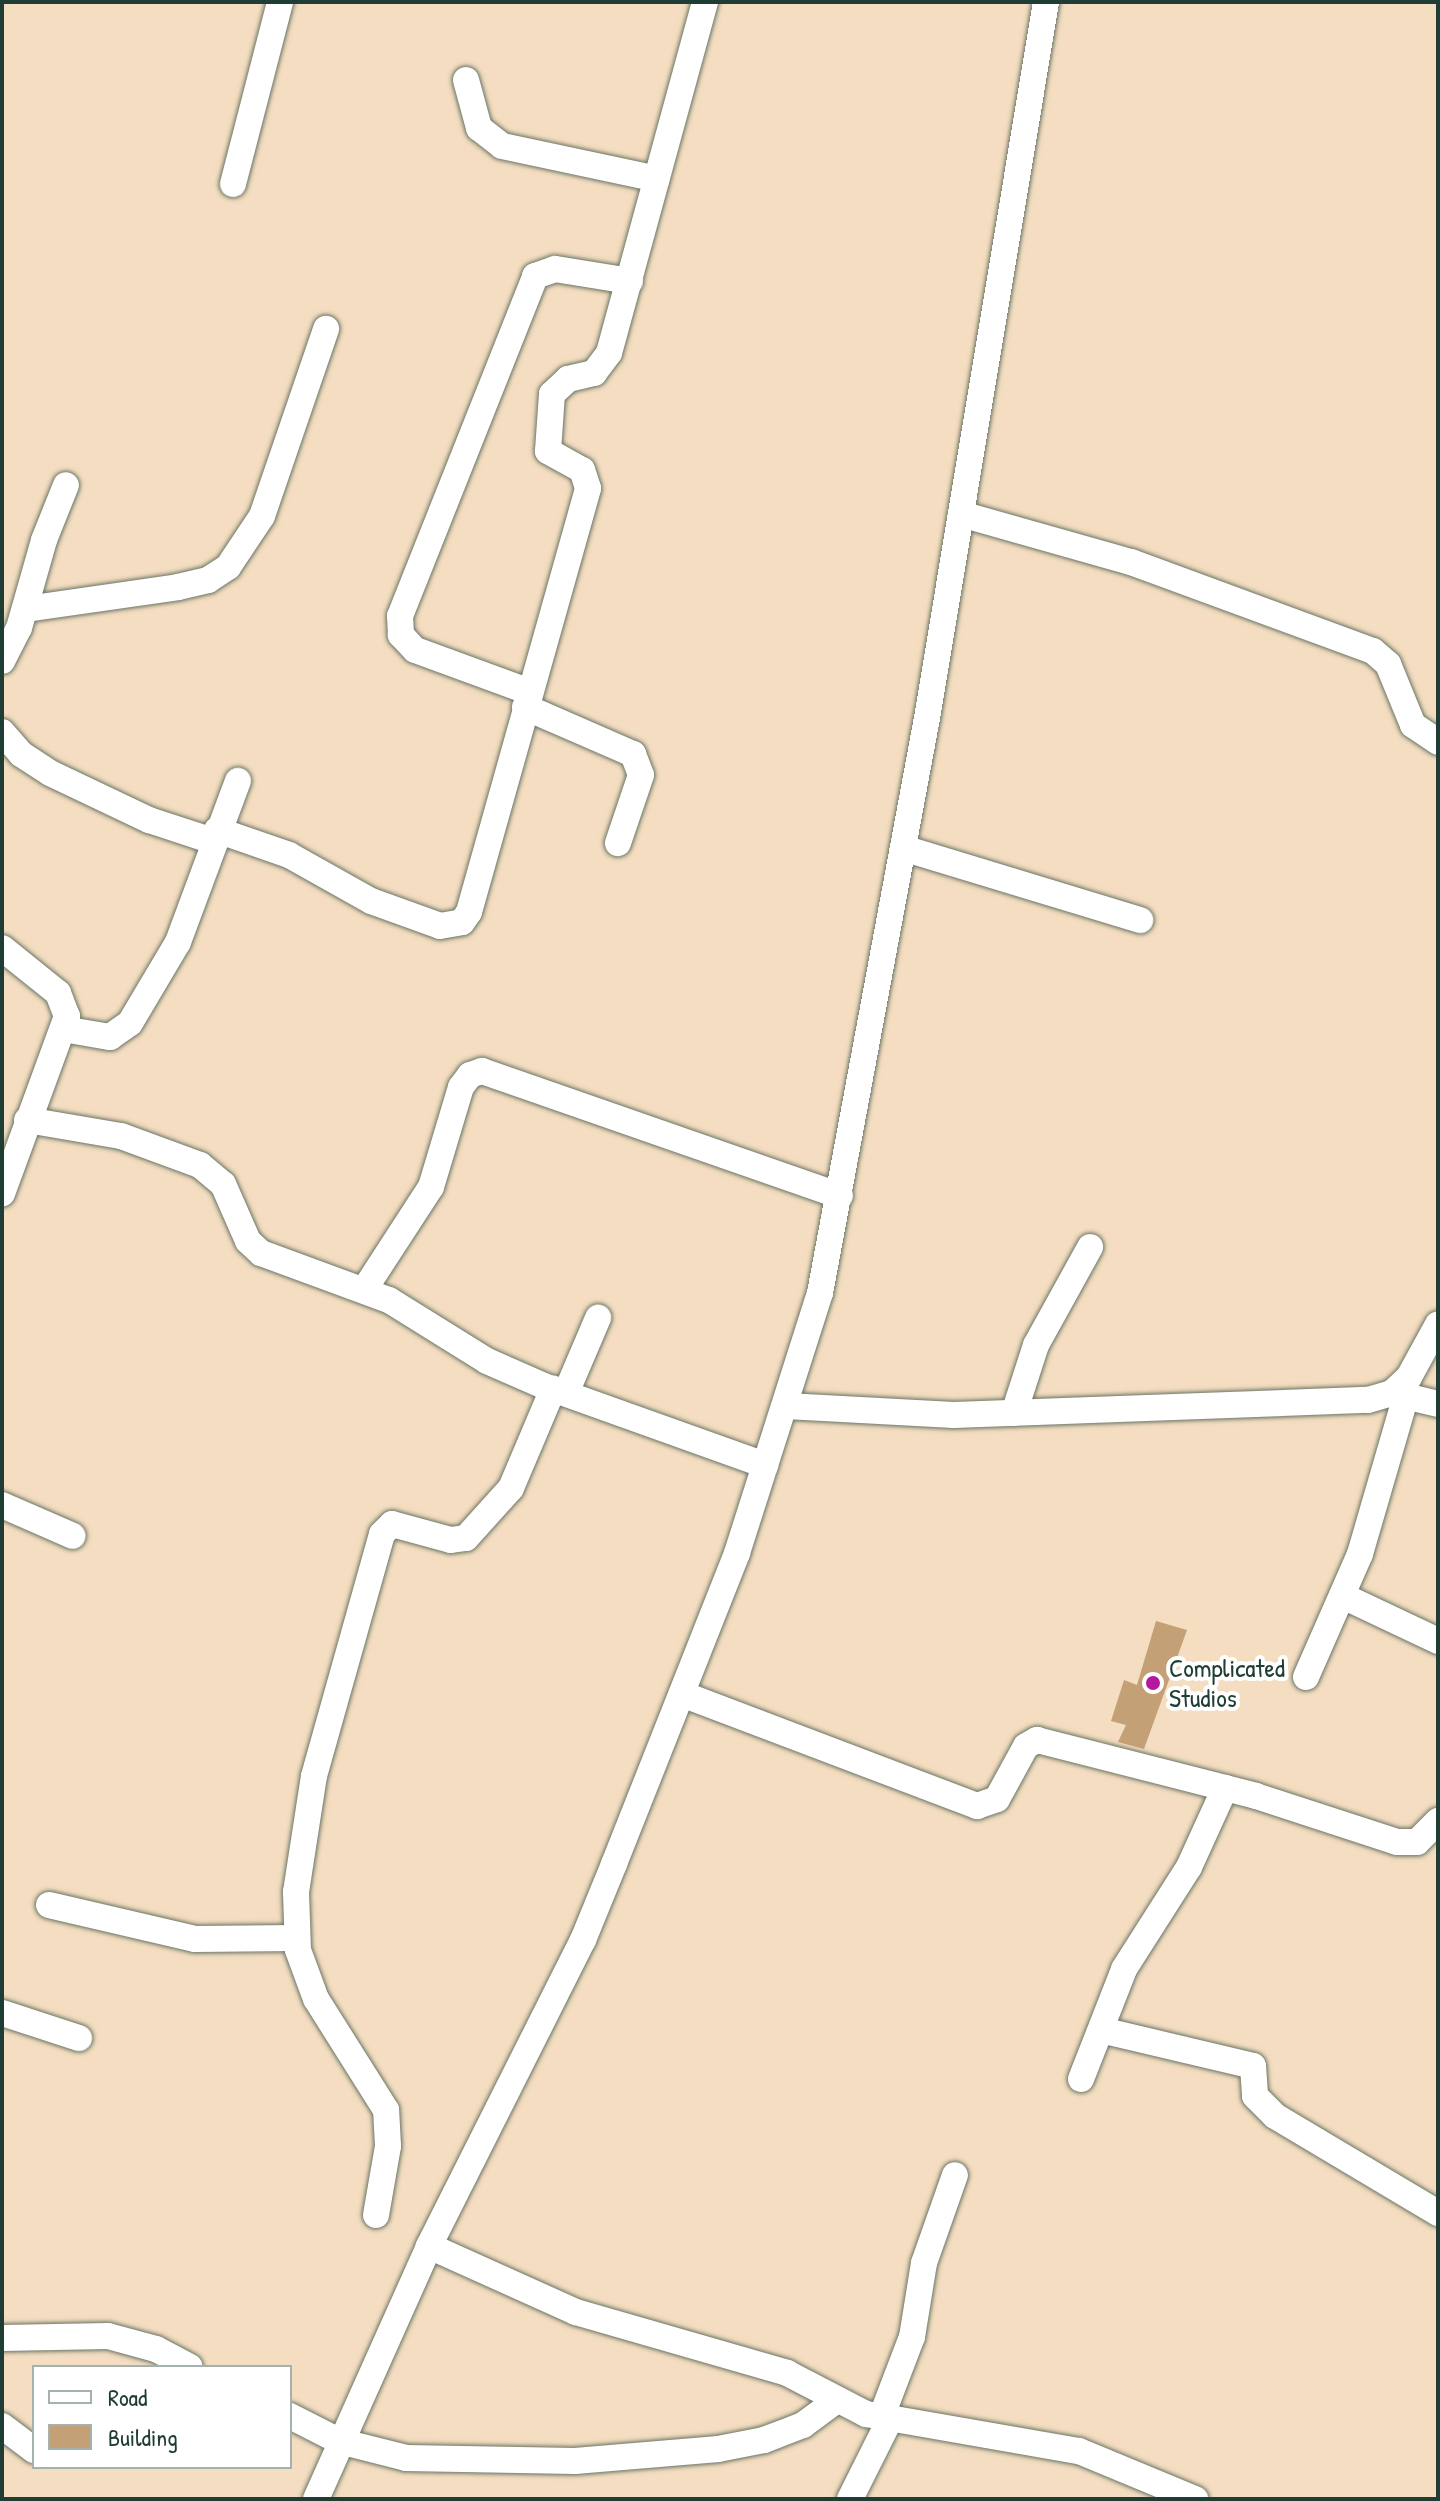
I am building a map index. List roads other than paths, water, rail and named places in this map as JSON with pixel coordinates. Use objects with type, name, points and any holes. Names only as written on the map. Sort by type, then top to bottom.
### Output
[{"type":"street","points":[[233,184],[280,2]]},
{"type":"street","points":[[2,732],[21,754],[50,773],[149,820],[289,855],[371,901],[452,927],[469,912],[588,488],[582,470],[548,451],[552,394],[558,385],[602,366],[630,281],[705,2]]},
{"type":"street","points":[[316,2499],[339,2441],[429,2246],[583,1940],[682,1694],[786,1406],[820,1293],[903,848],[1046,2]]},
{"type":"street","points":[[466,80],[479,128],[502,146],[657,179]]},
{"type":"street","points":[[618,843],[637,790],[640,763],[618,746],[528,700],[415,650],[401,635],[400,616],[535,276],[555,269],[630,281]]},
{"type":"street","points":[[26,609],[178,587],[208,580],[228,567],[262,516],[326,329]]},
{"type":"street","points":[[2,661],[26,609],[44,540],[66,485]]},
{"type":"street","points":[[961,514],[1131,562],[1373,651],[1388,664],[1413,725],[1438,742]]},
{"type":"street","points":[[63,1029],[110,1037],[130,1023],[178,942],[215,835],[238,781]]},
{"type":"street","points":[[903,848],[1140,920]]},
{"type":"street","points":[[2,948],[58,993],[66,1004],[63,1029],[2,1194]]},
{"type":"street","points":[[364,1290],[431,1187],[461,1087],[470,1075],[482,1071],[526,1082],[840,1196]]},
{"type":"street","points":[[27,1120],[121,1136],[200,1165],[223,1184],[248,1241],[261,1253],[364,1290],[417,1315],[487,1361],[560,1391],[765,1465]]},
{"type":"street","points":[[1014,1413],[1036,1345],[1090,1247]]},
{"type":"street","points":[[376,2215],[388,2146],[386,2110],[316,1999],[297,1938],[299,1863],[314,1776],[382,1534],[392,1524],[451,1540],[466,1538],[511,1488],[598,1318]]},
{"type":"street","points":[[1306,1677],[1345,1597],[1399,1394],[1438,1324]]},
{"type":"street","points":[[786,1406],[894,1414],[1014,1413],[1339,1402],[1399,1394],[1438,1404]]},
{"type":"street","points":[[2,1505],[73,1536]]},
{"type":"street","points":[[1345,1597],[1438,1641]]},
{"type":"street","points":[[682,1694],[977,1806],[997,1799],[1026,1746],[1037,1740],[1225,1788],[1404,1844],[1417,1842],[1438,1821]]},
{"type":"street","points":[[1081,2079],[1124,1969],[1189,1867],[1225,1788]]},
{"type":"street","points":[[49,1905],[195,1939],[297,1938]]},
{"type":"street","points":[[2,2013],[79,2038]]},
{"type":"street","points":[[1101,2030],[1248,2063],[1256,2072],[1257,2100],[1275,2116],[1438,2213]]},
{"type":"street","points":[[850,2499],[885,2419],[912,2337],[924,2263],[955,2175]]},
{"type":"street","points":[[429,2246],[548,2301],[738,2354],[787,2373],[837,2400],[885,2419],[1079,2451],[1195,2499]]},
{"type":"street","points":[[2,2338],[108,2336],[156,2349],[186,2365]]},
{"type":"street","points":[[292,2417],[339,2441],[406,2458],[636,2457],[764,2440],[803,2425],[837,2400]]},
{"type":"street","points":[[2,2426],[32,2448]]},
{"type":"place","name":"Complicated Studios","points":[[1153,1683]]}]
